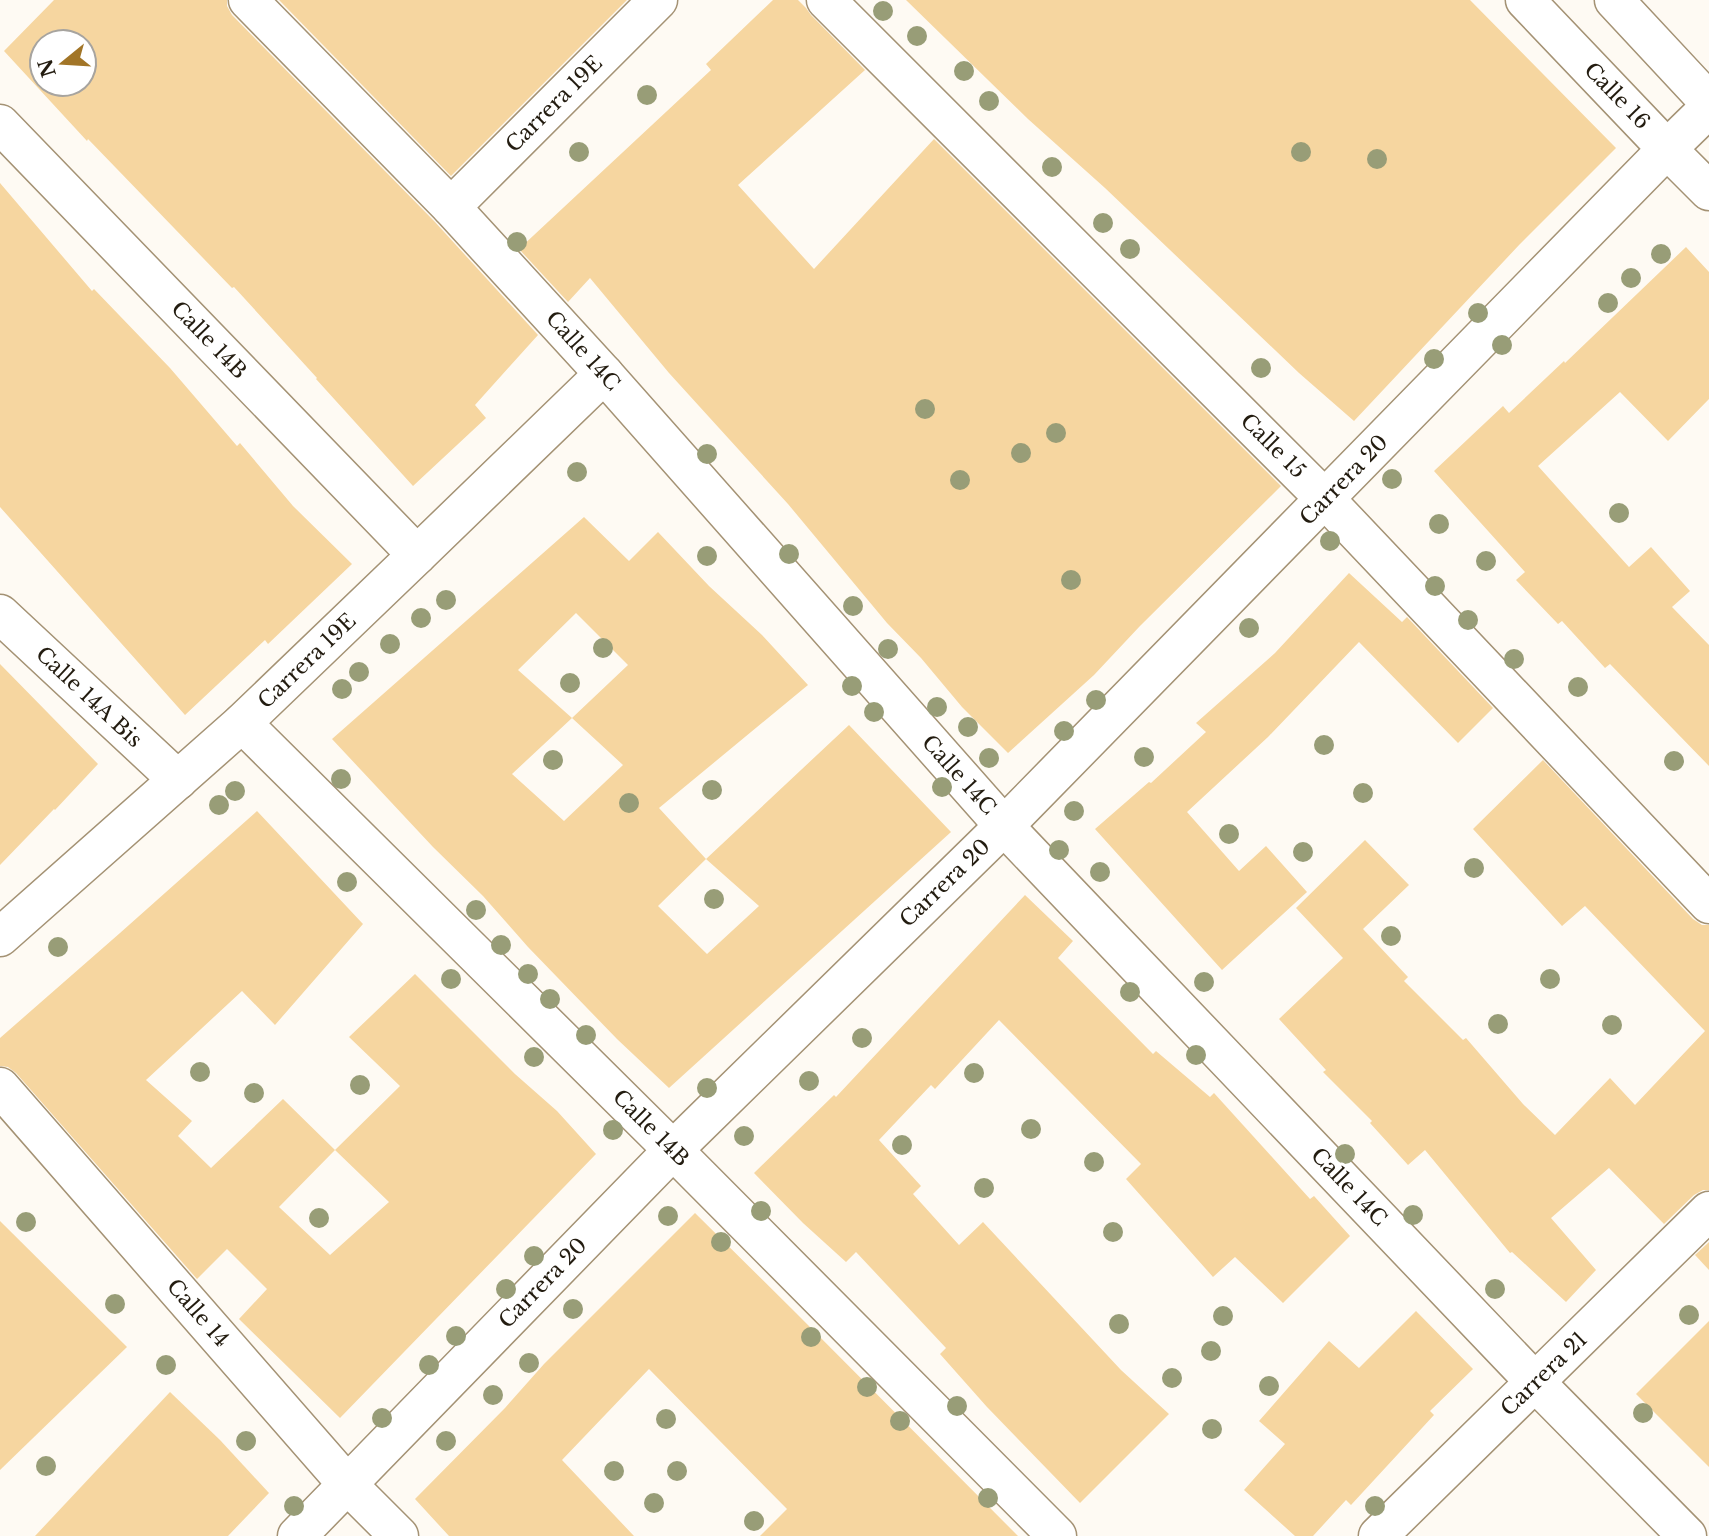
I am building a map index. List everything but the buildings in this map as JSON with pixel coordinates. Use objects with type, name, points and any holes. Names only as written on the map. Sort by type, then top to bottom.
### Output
[{"type":"street","name":"Calle 14C","points":[[248,0],[451,207],[604,374],[1004,826],[1535,1382],[1687,1536]]},
{"type":"street","name":"Calle 15","points":[[826,0],[1325,499],[1709,904]]},
{"type":"street","name":"Calle 16","points":[[1525,0],[1709,191]]},
{"type":"street","points":[[1614,0],[1709,102]]},
{"type":"street","name":"Carrera 19E","points":[[451,207],[650,3]]},
{"type":"street","name":"Carrera 20","points":[[297,1536],[673,1150],[1004,826],[1709,108]]},
{"type":"street","name":"Calle 14B","points":[[0,124],[417,555]]},
{"type":"street","name":"Carrera 19E","points":[[0,937],[242,723],[604,374]]},
{"type":"street","name":"Calle 14A Bis","points":[[0,614],[178,780]]},
{"type":"street","name":"Calle 14B","points":[[242,723],[1057,1536]]},
{"type":"street","name":"Calle 14","points":[[0,1087],[348,1484],[399,1536]]},
{"type":"street","name":"Carrera 21","points":[[1378,1536],[1709,1211]]}]
